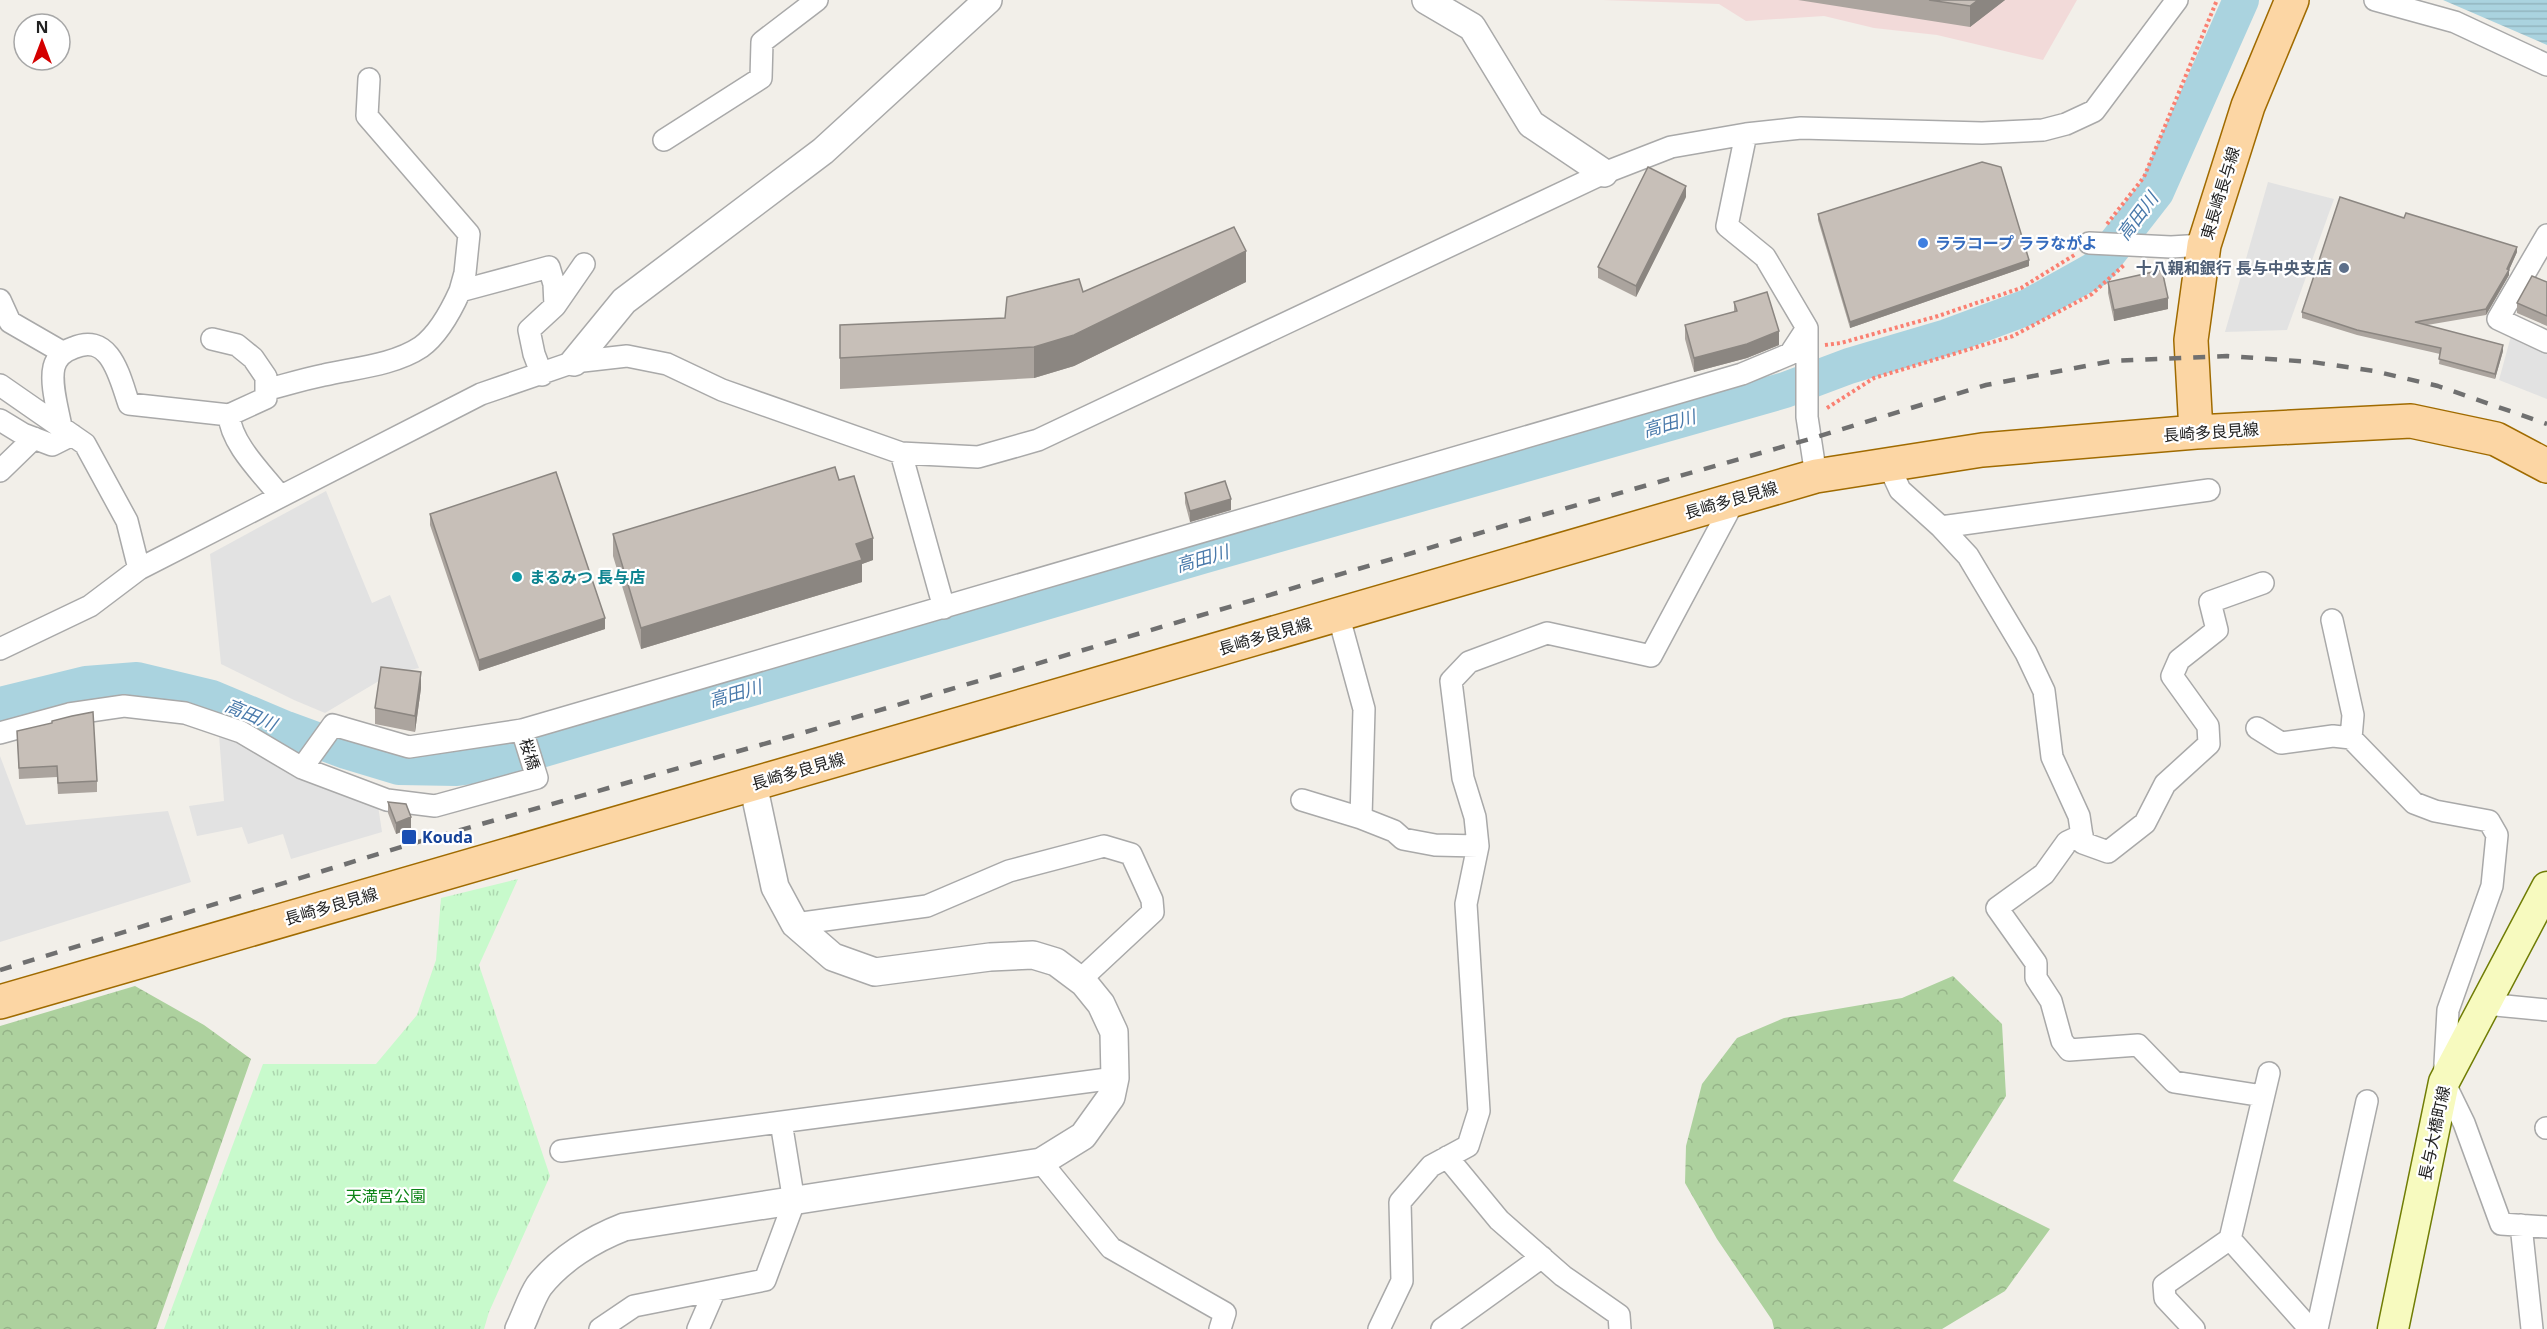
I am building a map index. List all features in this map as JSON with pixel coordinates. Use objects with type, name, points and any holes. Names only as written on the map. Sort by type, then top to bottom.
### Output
[{"type":"main road","name":"東長崎長与線","points":[[2196,432],[2191,340],[2204,245],[2248,106],[2292,0]]},
{"type":"main road","name":"長崎多良見線","points":[[0,1002],[1816,476],[1982,450],[2196,432],[2411,421],[2496,440],[2547,466]]},
{"type":"main road","name":"長与大橋町線","points":[[2393,1329],[2445,1082],[2547,887]]},
{"type":"street","points":[[664,140],[761,78],[762,42],[817,0]]},
{"type":"street","points":[[574,362],[624,301],[823,151],[988,0]]},
{"type":"street","points":[[1426,0],[1472,27],[1531,124],[1604,173]]},
{"type":"street","points":[[0,649],[90,606],[138,568],[481,394],[542,375],[574,362],[627,356],[667,364],[722,390],[901,453],[978,457],[1038,440],[1604,173],[1671,147],[1746,134],[1801,128],[1982,133],[2043,130],[2066,124],[2094,111],[2177,0]]},
{"type":"street","points":[[2375,0],[2455,22],[2547,65]]},
{"type":"street","points":[[266,390],[311,377],[388,361],[421,346],[442,324],[453,308],[460,291],[465,273],[469,234],[367,116],[369,79]]},
{"type":"street","points":[[1746,134],[1726,226],[1765,257],[1807,337],[1807,413],[1816,476]]},
{"type":"street","points":[[2547,235],[2498,319],[2547,342]]},
{"type":"street","points":[[2090,243],[2171,247],[2204,245]]},
{"type":"street","points":[[542,375],[534,354],[529,330],[555,306],[584,264]]},
{"type":"street","points":[[460,291],[549,267],[554,284],[555,306]]},
{"type":"street","points":[[0,300],[10,322],[62,352]]},
{"type":"street","points":[[0,733],[69,714],[124,706],[185,713],[241,732],[302,768],[333,724],[409,747],[522,730],[1742,374],[1790,354],[1807,337]]},
{"type":"street","points":[[67,431],[54,367],[62,352],[79,345],[92,345],[107,351],[116,365],[129,404],[229,415],[266,398],[266,377],[253,358],[237,345],[212,339]]},
{"type":"street","points":[[0,385],[85,444],[127,521],[138,568]]},
{"type":"street","points":[[229,415],[230,427],[280,496]]},
{"type":"street","points":[[0,420],[34,438],[52,444],[67,431]]},
{"type":"street","points":[[0,471],[34,438]]},
{"type":"street","points":[[901,453],[944,608]]},
{"type":"street","points":[[1888,464],[1900,490],[1941,527],[1968,556],[2026,653],[2044,691],[2052,757],[2079,816],[2083,843],[2108,852],[2145,823],[2165,784],[2209,744],[2208,726],[2172,676],[2179,660],[2217,630],[2210,602],[2263,583]]},
{"type":"street","points":[[1941,527],[2209,490]]},
{"type":"street","points":[[1379,1329],[1402,1281],[1400,1202],[1431,1166],[1468,1146],[1479,1111],[1466,903],[1478,846],[1475,817],[1463,778],[1451,681],[1469,662],[1547,633],[1652,656],[1735,500]]},
{"type":"street","points":[[1338,614],[1364,709],[1361,818]]},
{"type":"street","points":[[2332,620],[2353,715],[2351,738]]},
{"type":"street","points":[[2257,728],[2281,743],[2333,736],[2351,738],[2414,803],[2435,811],[2489,821],[2497,835],[2492,886],[2448,1010],[2445,1082],[2464,1123],[2500,1224],[2547,1227]]},
{"type":"street","name":"桜橋","points":[[302,768],[387,800],[435,806],[537,778],[522,730]]},
{"type":"street","points":[[519,1329],[538,1288],[555,1268],[599,1237],[624,1227],[1041,1162],[1083,1136],[1111,1097],[1115,1078],[1114,1032],[1101,1004],[1080,980],[1056,962],[1033,955],[990,957],[875,972],[833,957],[795,924],[775,887],[753,784]]},
{"type":"street","points":[[1302,800],[1361,818],[1394,831],[1403,839],[1435,844],[1478,846]]},
{"type":"street","points":[[2082,836],[2067,842],[2044,874],[1997,908],[2036,963],[2036,978],[2051,1001],[2062,1041],[2069,1050],[2138,1045],[2174,1082],[2263,1096]]},
{"type":"street","points":[[795,924],[927,906],[1009,871],[1104,846],[1131,854],[1152,900],[1153,912],[1080,980]]},
{"type":"street","points":[[2486,1004],[2547,1010]]},
{"type":"street","points":[[2194,1329],[2165,1298],[2164,1285],[2230,1239],[2269,1073]]},
{"type":"street","points":[[561,1150],[1115,1078]]},
{"type":"street","points":[[2317,1329],[2367,1101]]},
{"type":"street","points":[[600,1329],[634,1306],[765,1280],[794,1202],[781,1122]]},
{"type":"street","points":[[1448,1157],[1499,1220],[1563,1276],[1619,1315],[1620,1329]]},
{"type":"street","points":[[1041,1162],[1111,1248],[1226,1313],[1220,1329]]},
{"type":"street","points":[[2521,1225],[2532,1329]]},
{"type":"street","points":[[2230,1239],[2310,1329]]},
{"type":"street","points":[[1442,1329],[1542,1257]]},
{"type":"street","points":[[698,1329],[715,1290]]},
{"type":"path","points":[[1807,337],[1852,340],[1938,316],[2021,288],[2090,243],[2100,234],[2144,177],[2217,0]]},
{"type":"path","points":[[1807,413],[1824,410],[1874,378],[2013,336],[2092,294],[2144,246]]},
{"type":"shaded area","points":[[1603,0],[2077,0],[2043,60],[1937,35],[1874,28],[1824,16],[1746,21],[1719,4]]},
{"type":"shaded area","points":[[2268,182],[2334,199],[2287,330],[2225,332]]},
{"type":"shaded area","points":[[2511,336],[2547,353],[2547,399],[2499,380]]},
{"type":"shaded area","points":[[326,491],[372,603],[390,595],[419,668],[389,675],[325,713],[221,664],[210,554]]},
{"type":"shaded area","points":[[219,735],[238,741],[291,775],[317,786],[375,786],[382,832],[291,859],[283,834],[248,844],[242,827],[197,836],[189,806],[224,801]]},
{"type":"shaded area","points":[[0,756],[26,825],[168,811],[191,882],[0,942]]},
{"type":"green space","name":"天満宮公園","points":[[518,879],[479,965],[550,1176],[489,1312],[484,1329],[164,1329],[263,1064],[376,1064],[417,1015],[436,960],[441,898]]},
{"type":"green space","points":[[1953,976],[2002,1024],[2006,1096],[1953,1181],[2050,1229],[2005,1291],[1942,1329],[1774,1329],[1772,1320],[1717,1239],[1685,1183],[1686,1146],[1702,1084],[1737,1038],[1784,1018],[1902,998]]},
{"type":"green space","points":[[135,986],[204,1025],[251,1059],[156,1329],[0,1329],[0,1026]]},
{"type":"water","points":[[2443,0],[2547,0],[2547,45]]},
{"type":"building","points":[[1929,0],[1978,0],[1970,6]]},
{"type":"building","name":"ララコープ ララながよ","points":[[1982,162],[2001,167],[2029,260],[1850,322],[1818,214]]},
{"type":"building","points":[[1648,167],[1686,186],[1636,286],[1598,267]]},
{"type":"building","points":[[2340,197],[2404,218],[2406,213],[2517,247],[2507,269],[2509,270],[2486,309],[2415,322],[2503,345],[2495,374],[2439,359],[2441,348],[2357,330],[2302,312]]},
{"type":"building","points":[[1234,227],[1246,251],[1074,335],[1034,347],[840,358],[840,325],[1005,318],[1007,297],[1079,279],[1083,292]]},
{"type":"building","points":[[2162,270],[2168,298],[2114,310],[2108,282]]},
{"type":"building","points":[[2532,276],[2547,282],[2547,316],[2517,303]]},
{"type":"building","points":[[1767,292],[1779,331],[1747,344],[1694,358],[1685,325],[1737,311],[1734,302]]},
{"type":"building","points":[[835,467],[839,480],[854,476],[873,538],[856,544],[862,560],[641,628],[613,534]]},
{"type":"building","name":"まるみつ 長与店","points":[[556,472],[605,618],[479,660],[430,514]]},
{"type":"building","points":[[1225,481],[1231,499],[1190,511],[1185,493]]},
{"type":"building","points":[[381,667],[421,672],[415,716],[375,708]]},
{"type":"building","points":[[93,712],[97,781],[58,783],[57,766],[19,768],[17,731]]},
{"type":"building","points":[[388,802],[406,804],[411,817],[396,823]]},
{"type":"waterway","name":"高田川","points":[[0,705],[86,684],[137,680],[212,698],[286,729],[399,767],[457,768],[496,763],[1202,556],[1785,390],[1849,366],[1947,337],[2028,307],[2096,269],[2156,192],[2241,0]]},
{"type":"railway","points":[[0,970],[411,844],[792,736],[1507,525],[1810,439],[1986,385],[2112,361],[2227,356],[2312,362],[2374,371],[2438,386],[2547,424]]},
{"type":"place","name":"ララコープ ララながよ","points":[[1923,243]]},
{"type":"place","name":"十八親和銀行 長与中央支店","points":[[2344,268]]},
{"type":"place","name":"まるみつ 長与店","points":[[517,577]]},
{"type":"place","name":"Kouda","points":[[409,837]]}]
